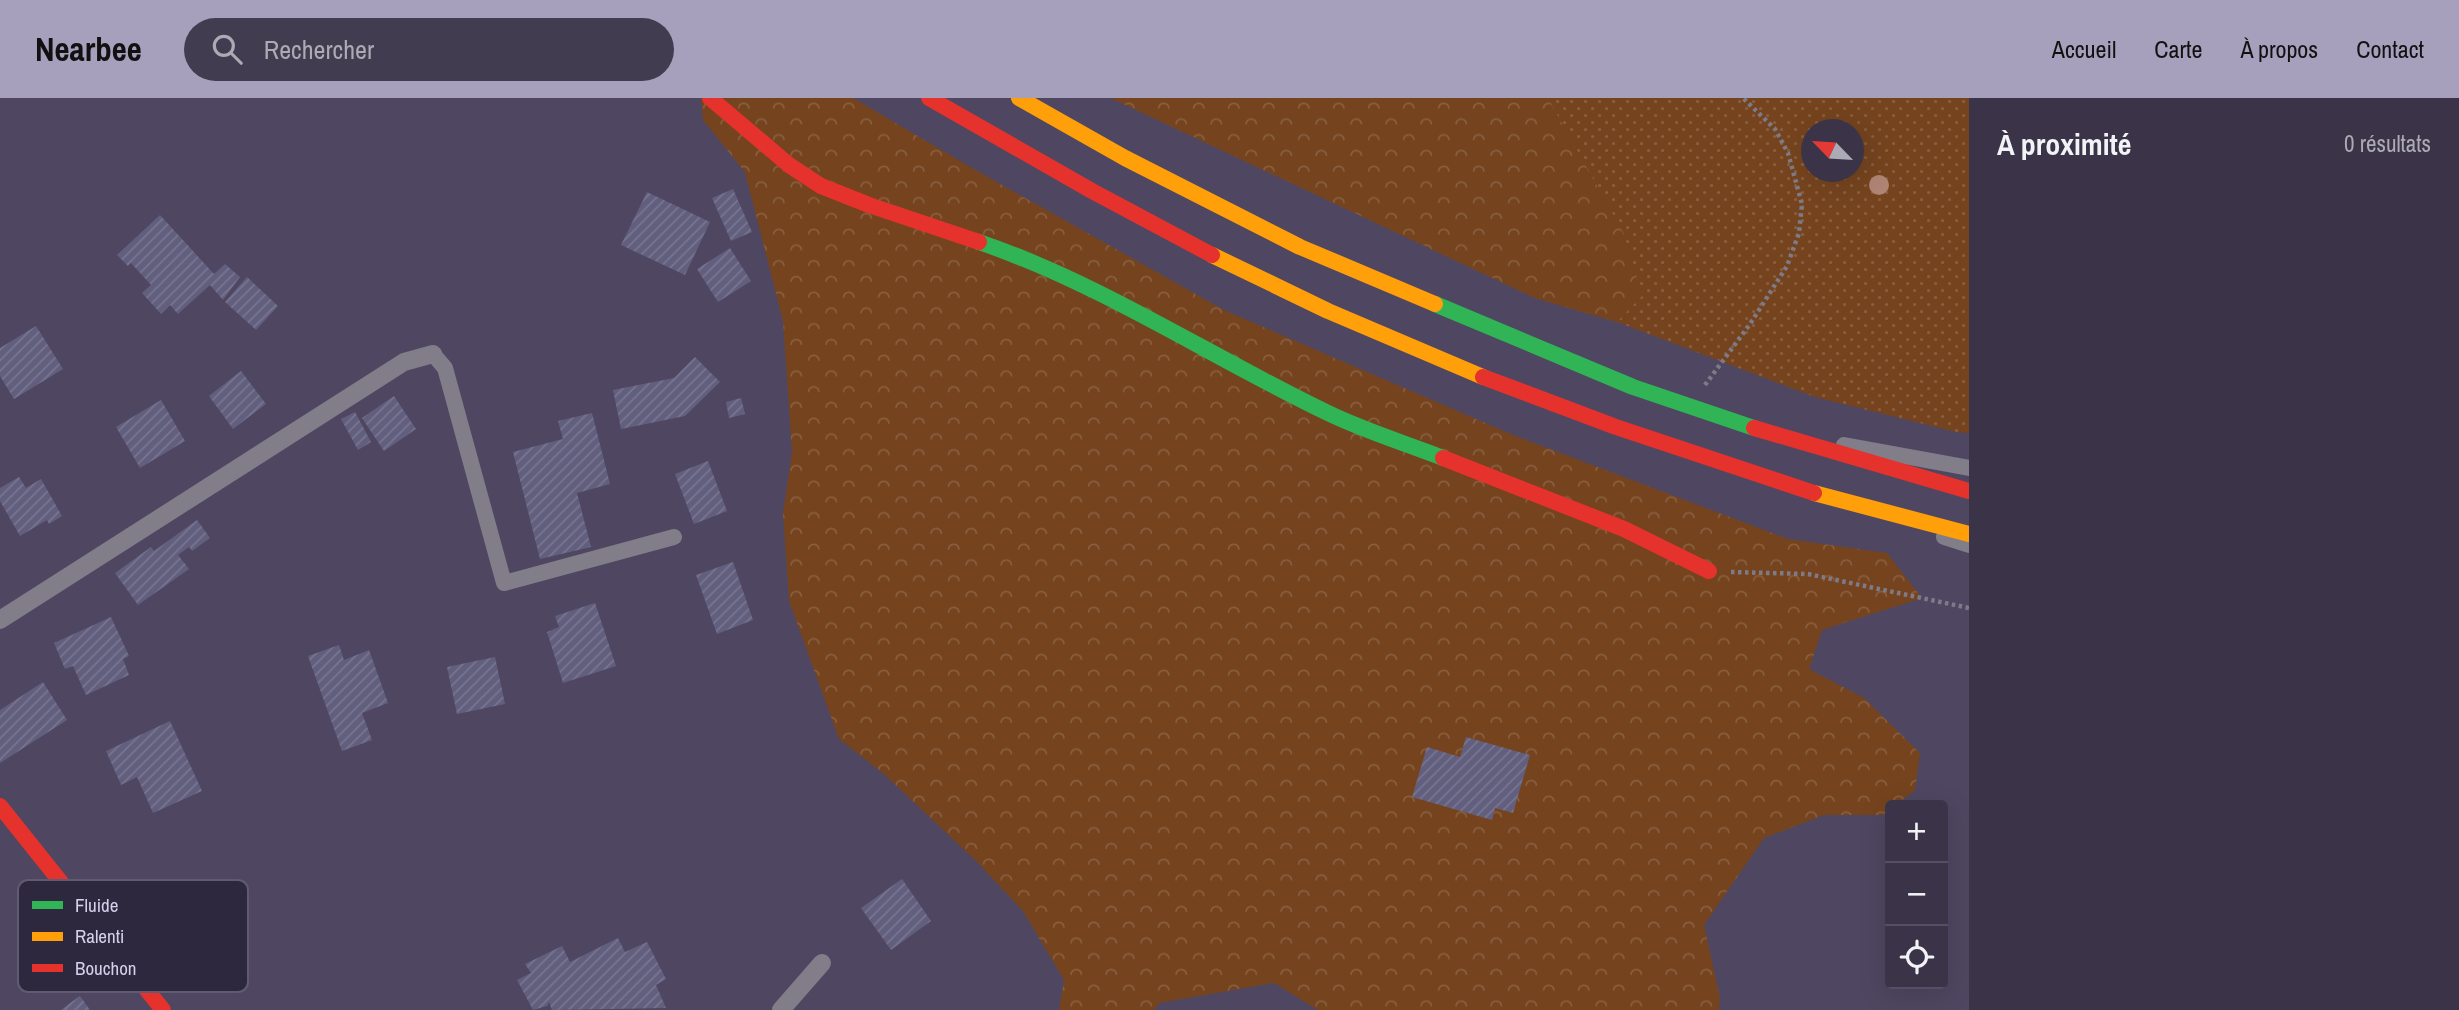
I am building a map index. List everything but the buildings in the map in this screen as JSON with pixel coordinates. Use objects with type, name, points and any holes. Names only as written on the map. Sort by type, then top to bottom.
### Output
[{"type":"main road","points":[[710,98],[789,165],[821,186],[1028,259],[1134,310],[1329,414],[1624,529],[1709,571]]},
{"type":"main road","points":[[929,98],[1116,205],[1259,279],[1528,395],[1670,447],[1839,501],[1969,534]]},
{"type":"main road","points":[[1020,98],[1125,158],[1300,247],[1633,387],[1761,430],[1969,491]]},
{"type":"main road","points":[[0,807],[59,880]]},
{"type":"main road","points":[[149,992],[163,1010]]},
{"type":"street","points":[[0,620],[404,362],[433,355]]},
{"type":"street","points":[[781,1010],[822,963]]},
{"type":"lane","points":[[433,355],[445,368],[504,583],[674,537]]},
{"type":"lane","points":[[1761,430],[1969,468]]},
{"type":"lane","points":[[1839,501],[1969,545]]},
{"type":"path","points":[[1690,406],[1757,313],[1787,266],[1799,233],[1802,204],[1788,153],[1775,129],[1743,98]]},
{"type":"path","points":[[1709,571],[1808,574],[1969,608]]},
{"type":"green space","points":[[701,98],[853,98],[1224,310],[1513,435],[1788,539],[1887,553],[1922,598],[1822,630],[1809,669],[1864,698],[1920,753],[1915,790],[1902,800],[1885,800],[1883,815],[1824,815],[1764,838],[1704,925],[1720,998],[1719,1010],[1318,1010],[1274,983],[1159,1003],[1154,1010],[1059,1010],[1064,980],[1023,911],[978,863],[884,774],[839,739],[789,601],[783,513],[792,452],[783,321],[745,172],[703,120]]},
{"type":"green space","points":[[1111,98],[1969,98],[1969,433],[1815,397],[1617,322],[1535,298]]},
{"type":"green space","points":[[1111,98],[1548,98],[1624,234],[1642,296],[1617,322],[1535,298]]},
{"type":"traffic: fast","points":[[979,242],[1025,259],[1113,300],[1328,413],[1443,458]]},
{"type":"traffic: fast","points":[[1435,304],[1633,387],[1754,428]]},
{"type":"traffic: slow","points":[[1019,98],[1125,158],[1300,247],[1435,304]]},
{"type":"traffic: slow","points":[[1212,255],[1328,311],[1483,377]]},
{"type":"traffic: slow","points":[[1814,493],[1969,534]]},
{"type":"traffic: jam","points":[[710,98],[789,165],[821,186],[979,242]]},
{"type":"traffic: jam","points":[[929,98],[1092,191],[1212,255]]},
{"type":"traffic: jam","points":[[1483,377],[1616,427],[1814,493]]},
{"type":"traffic: jam","points":[[1754,428],[1969,491]]},
{"type":"traffic: jam","points":[[1443,458],[1624,529],[1709,571]]},
{"type":"traffic: jam","points":[[0,806],[59,880]]},
{"type":"traffic: jam","points":[[149,992],[163,1010]]}]
